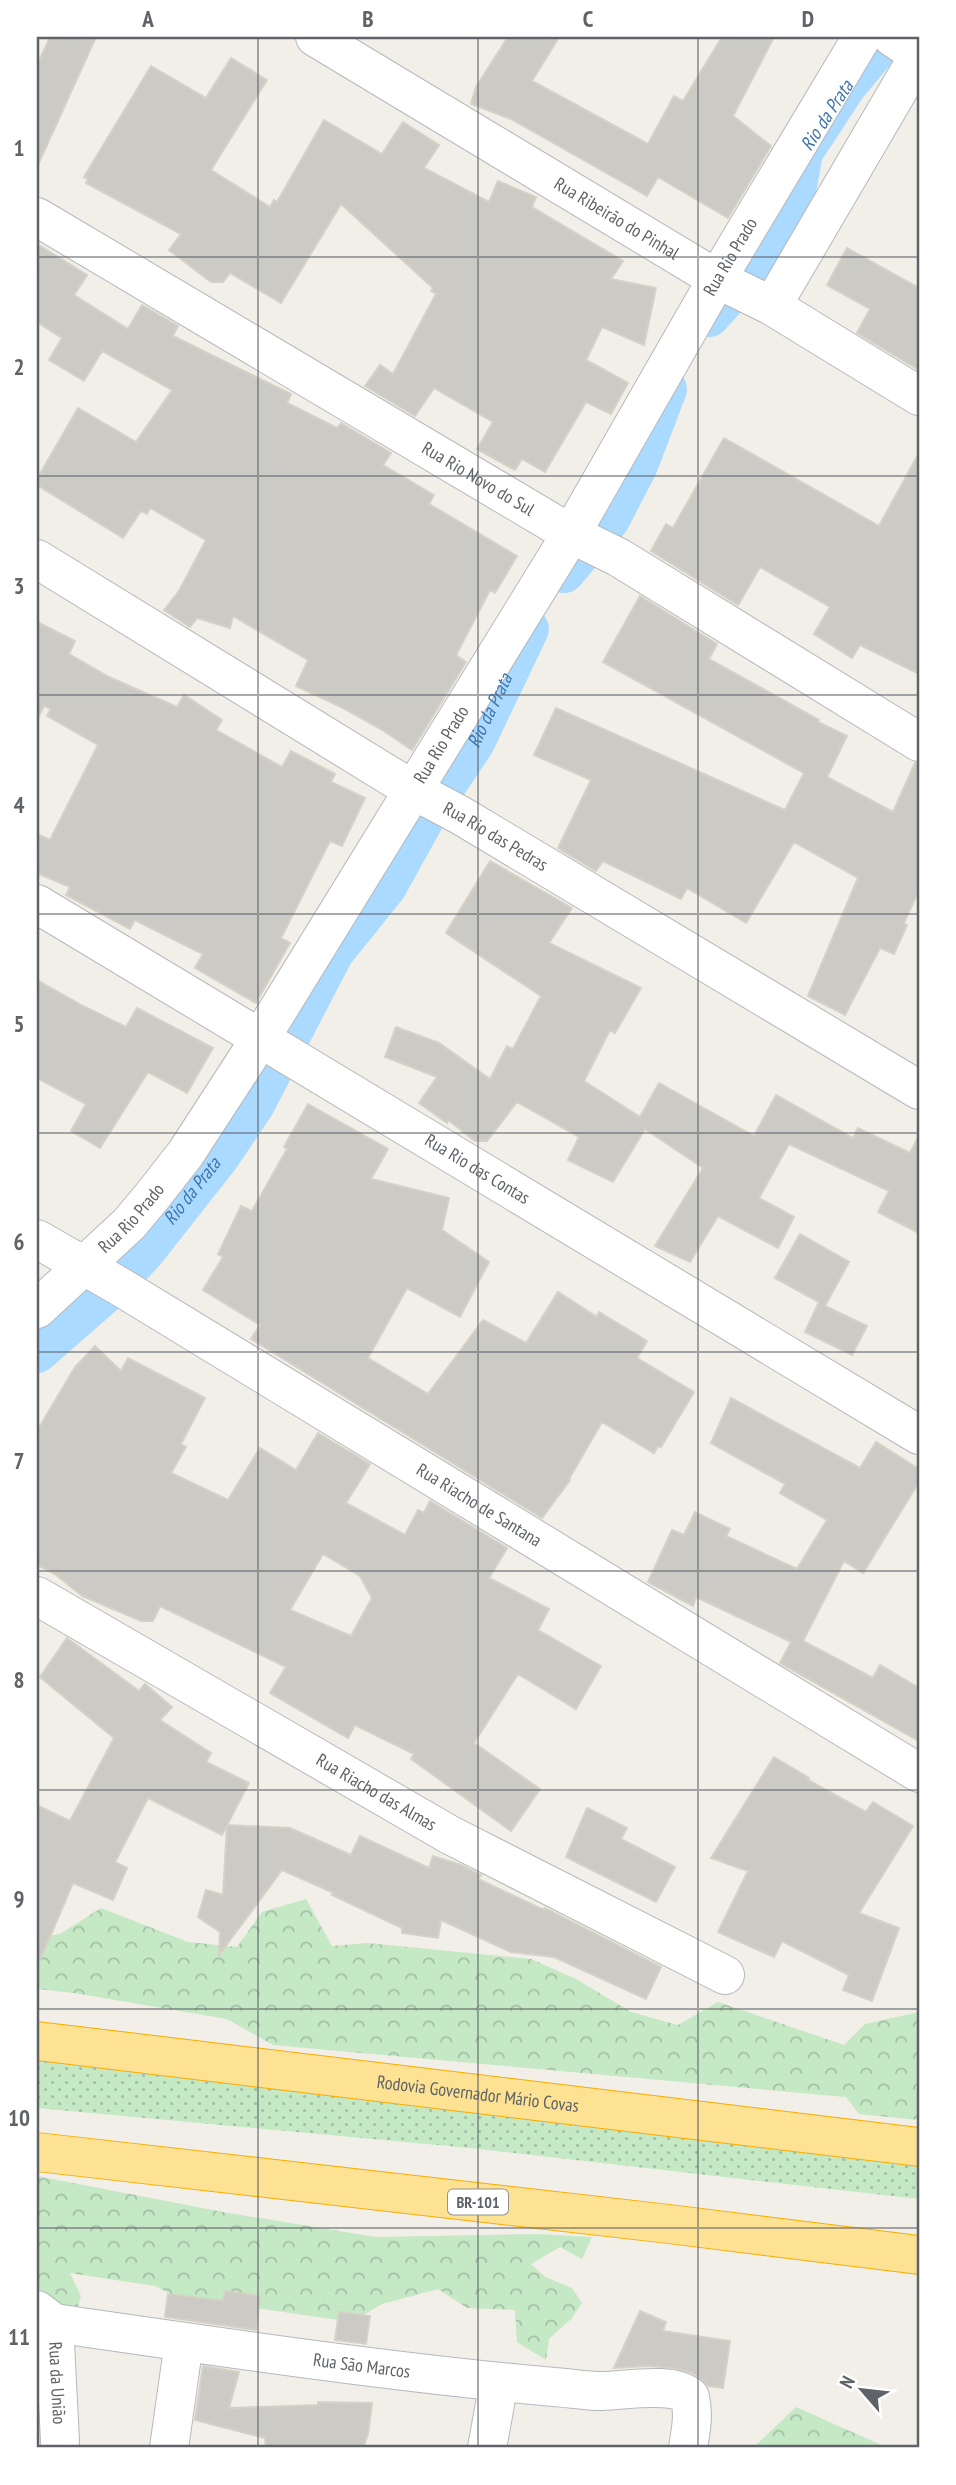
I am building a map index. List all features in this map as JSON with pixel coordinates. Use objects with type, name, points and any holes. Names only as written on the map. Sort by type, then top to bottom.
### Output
[{"type":"highway","name":"Rodovia Governador Mário Covas","points":[[37,2041],[919,2147]]},
{"type":"highway","name":"BR-101","points":[[37,2152],[919,2255]]},
{"type":"street","name":"Rua Ribeirão do Pinhal","points":[[315,37],[719,280],[768,304],[919,396]]},
{"type":"street","name":"Rua Rio Prado","points":[[37,1309],[96,1274],[129,1224],[186,1153],[262,1040],[416,791],[586,542],[719,280],[862,37]]},
{"type":"street","points":[[768,304],[912,50]]},
{"type":"street","name":"Rua Rio Novo do Sul","points":[[37,217],[919,742]]},
{"type":"street","name":"Rua Rio das Pedras","points":[[37,559],[416,791],[919,1090]]},
{"type":"street","name":"Rua Rio das Contas","points":[[37,904],[919,1435]]},
{"type":"street","name":"Rua Riacho de Santana","points":[[37,1239],[919,1773]]},
{"type":"street","name":"Rua Riacho das Almas","points":[[37,1596],[450,1835],[725,1975]]},
{"type":"street","name":"Rua São Marcos","points":[[45,2317],[184,2342],[499,2382],[599,2391],[664,2388],[680,2390],[690,2397],[693,2414],[688,2448]]},
{"type":"street","name":"Rua da União","points":[[45,2317],[60,2441]]},
{"type":"street","points":[[169,2448],[184,2342]]},
{"type":"street","points":[[487,2448],[499,2382]]},
{"type":"green space","points":[[306,1899],[332,1946],[367,1943],[531,1959],[576,1979],[631,2012],[678,2025],[718,2002],[844,2045],[865,2024],[919,2012],[919,2120],[859,2114],[846,2097],[273,2045],[227,2019],[37,1989],[37,1938],[60,1934],[101,1908],[188,1942],[237,1947],[262,1912]]},
{"type":"green space","points":[[37,2059],[919,2167],[919,2199],[470,2148],[37,2108]]},
{"type":"green space","points":[[37,2176],[223,2212],[376,2237],[538,2234],[592,2237],[582,2259],[560,2247],[531,2264],[545,2277],[572,2288],[582,2303],[572,2318],[549,2339],[546,2360],[517,2342],[515,2310],[467,2308],[438,2289],[382,2304],[352,2322],[236,2305],[207,2312],[155,2286],[70,2273],[81,2296],[72,2328],[37,2311]]},
{"type":"green space","points":[[796,2407],[888,2448],[753,2448]]},
{"type":"building","points":[[50,37],[96,37],[37,167],[37,65]]},
{"type":"building","points":[[508,37],[559,37],[532,81],[648,144],[674,96],[683,101],[722,37],[774,37],[733,116],[771,146],[728,218],[658,177],[647,196],[511,119],[471,104],[476,87]]},
{"type":"building","points":[[231,58],[267,80],[211,170],[270,207],[274,200],[277,202],[324,120],[382,154],[403,122],[439,145],[424,168],[489,202],[498,181],[536,197],[532,207],[623,261],[611,279],[656,288],[644,345],[602,327],[586,360],[628,383],[611,414],[586,402],[545,472],[522,459],[515,470],[477,449],[493,422],[434,388],[415,416],[365,386],[380,365],[393,374],[436,294],[431,291],[433,288],[341,204],[281,303],[230,273],[223,282],[211,282],[169,250],[181,234],[86,183],[88,179],[84,177],[151,66],[206,98]]},
{"type":"building","points":[[37,244],[87,275],[74,295],[128,329],[142,305],[178,326],[173,336],[291,394],[287,403],[337,428],[341,423],[391,453],[383,465],[434,495],[429,504],[517,556],[495,593],[490,590],[456,655],[466,662],[412,750],[339,706],[296,686],[308,660],[233,616],[230,628],[197,618],[190,627],[164,610],[179,591],[206,540],[150,508],[147,514],[141,511],[123,538],[37,485],[37,479],[78,408],[136,442],[172,390],[102,351],[84,381],[49,360],[62,338],[37,322]]},
{"type":"building","points":[[847,248],[919,288],[919,370],[857,333],[870,309],[827,285]]},
{"type":"building","points":[[724,438],[879,526],[919,453],[919,674],[860,645],[852,658],[814,634],[830,607],[760,567],[738,605],[651,551],[666,524],[673,528]]},
{"type":"building","points":[[640,596],[717,644],[709,659],[847,736],[827,777],[893,812],[915,763],[919,764],[919,890],[894,954],[880,948],[845,1015],[808,996],[858,878],[794,842],[746,923],[687,888],[681,899],[603,861],[596,871],[558,848],[591,780],[534,755],[556,708],[785,810],[804,773],[603,662]]},
{"type":"building","points":[[37,622],[75,641],[69,654],[109,677],[177,707],[184,695],[222,720],[216,730],[282,767],[291,751],[335,774],[331,782],[365,798],[342,846],[330,841],[281,938],[290,943],[256,1003],[195,968],[203,954],[135,920],[130,929],[66,895],[70,887],[37,873],[37,834],[50,840],[98,745],[47,716],[51,709],[44,706],[37,720]]},
{"type":"building","points":[[490,861],[572,908],[549,943],[641,988],[615,1033],[610,1030],[584,1081],[640,1117],[659,1083],[754,1136],[776,1095],[853,1138],[858,1128],[910,1153],[919,1135],[919,1233],[878,1212],[889,1191],[789,1144],[759,1198],[794,1217],[778,1248],[718,1216],[690,1262],[655,1246],[703,1168],[645,1129],[613,1182],[568,1160],[579,1137],[517,1102],[487,1141],[475,1141],[448,1120],[447,1123],[419,1103],[437,1077],[385,1057],[396,1027],[439,1043],[490,1079],[507,1046],[513,1049],[541,996],[446,933]]},
{"type":"building","points":[[37,980],[126,1027],[137,1008],[213,1048],[187,1093],[148,1072],[100,1148],[71,1131],[86,1104],[37,1078]]},
{"type":"building","points":[[308,1104],[388,1149],[371,1179],[449,1198],[442,1230],[489,1262],[460,1317],[407,1288],[368,1358],[428,1394],[483,1320],[526,1343],[558,1292],[597,1317],[599,1312],[647,1341],[637,1358],[694,1392],[661,1447],[658,1446],[654,1453],[602,1422],[570,1480],[542,1518],[251,1339],[260,1325],[203,1290],[223,1257],[218,1254],[241,1206],[252,1211],[287,1149],[284,1147]]},
{"type":"building","points":[[800,1234],[849,1262],[825,1306],[867,1326],[852,1355],[805,1332],[819,1302],[775,1278]]},
{"type":"building","points":[[95,1346],[121,1371],[128,1358],[205,1398],[181,1444],[186,1447],[171,1473],[228,1500],[260,1448],[296,1470],[318,1433],[370,1464],[346,1503],[405,1535],[418,1510],[424,1513],[430,1501],[507,1548],[489,1578],[549,1609],[538,1630],[601,1666],[576,1709],[518,1674],[474,1743],[540,1789],[511,1831],[411,1759],[414,1754],[355,1725],[348,1738],[270,1693],[286,1667],[160,1606],[153,1621],[141,1621],[82,1596],[55,1574],[37,1565],[37,1431],[75,1367]],"holes":[[[323,1554],[360,1576],[372,1598],[351,1636],[290,1610]]]},
{"type":"building","points":[[731,1398],[860,1468],[876,1442],[919,1469],[919,1482],[863,1573],[844,1561],[803,1641],[873,1678],[880,1665],[919,1688],[919,1741],[780,1663],[791,1642],[696,1597],[693,1606],[648,1582],[672,1530],[684,1535],[695,1512],[730,1529],[726,1536],[797,1569],[827,1520],[780,1493],[785,1484],[711,1443]]},
{"type":"building","points":[[67,1638],[139,1691],[145,1684],[172,1707],[160,1720],[211,1753],[206,1762],[249,1783],[222,1835],[148,1798],[115,1862],[127,1868],[113,1900],[73,1883],[37,1967],[37,1805],[70,1821],[114,1738],[40,1677]]},
{"type":"building","points":[[774,1757],[809,1778],[808,1780],[866,1812],[873,1802],[913,1826],[859,1913],[899,1928],[872,2001],[843,1990],[849,1975],[782,1941],[774,1957],[718,1932],[748,1871],[711,1858]]},
{"type":"building","points":[[587,1808],[627,1828],[621,1839],[675,1867],[656,1902],[566,1857]]},
{"type":"building","points":[[227,1825],[290,1828],[351,1855],[360,1836],[429,1868],[433,1856],[461,1865],[481,1875],[478,1879],[544,1910],[545,1908],[661,1967],[646,1999],[554,1957],[511,1952],[441,1920],[438,1938],[402,1933],[402,1928],[282,1870],[219,1955],[220,1932],[198,1917],[206,1890],[223,1895]]},
{"type":"building","points":[[225,2291],[260,2296],[256,2330],[165,2317],[168,2294],[223,2301]]},
{"type":"building","points":[[640,2311],[666,2322],[663,2331],[730,2341],[723,2388],[709,2386],[693,2373],[674,2368],[614,2368]]},
{"type":"building","points":[[339,2312],[370,2316],[366,2344],[335,2340]]},
{"type":"building","points":[[203,2366],[239,2372],[229,2408],[318,2405],[318,2402],[372,2403],[368,2434],[363,2448],[266,2448],[265,2438],[195,2420]]},
{"type":"waterway","name":"Rio da Prata","points":[[709,316],[746,275],[791,213],[802,152],[846,85],[886,37]]},
{"type":"waterway","name":"Rio da Prata","points":[[564,572],[609,519],[637,465],[666,389]]},
{"type":"waterway","name":"Rio da Prata","points":[[37,1352],[109,1289],[145,1250],[219,1156],[254,1104],[333,952],[386,886],[427,812],[474,742],[528,629]]}]
